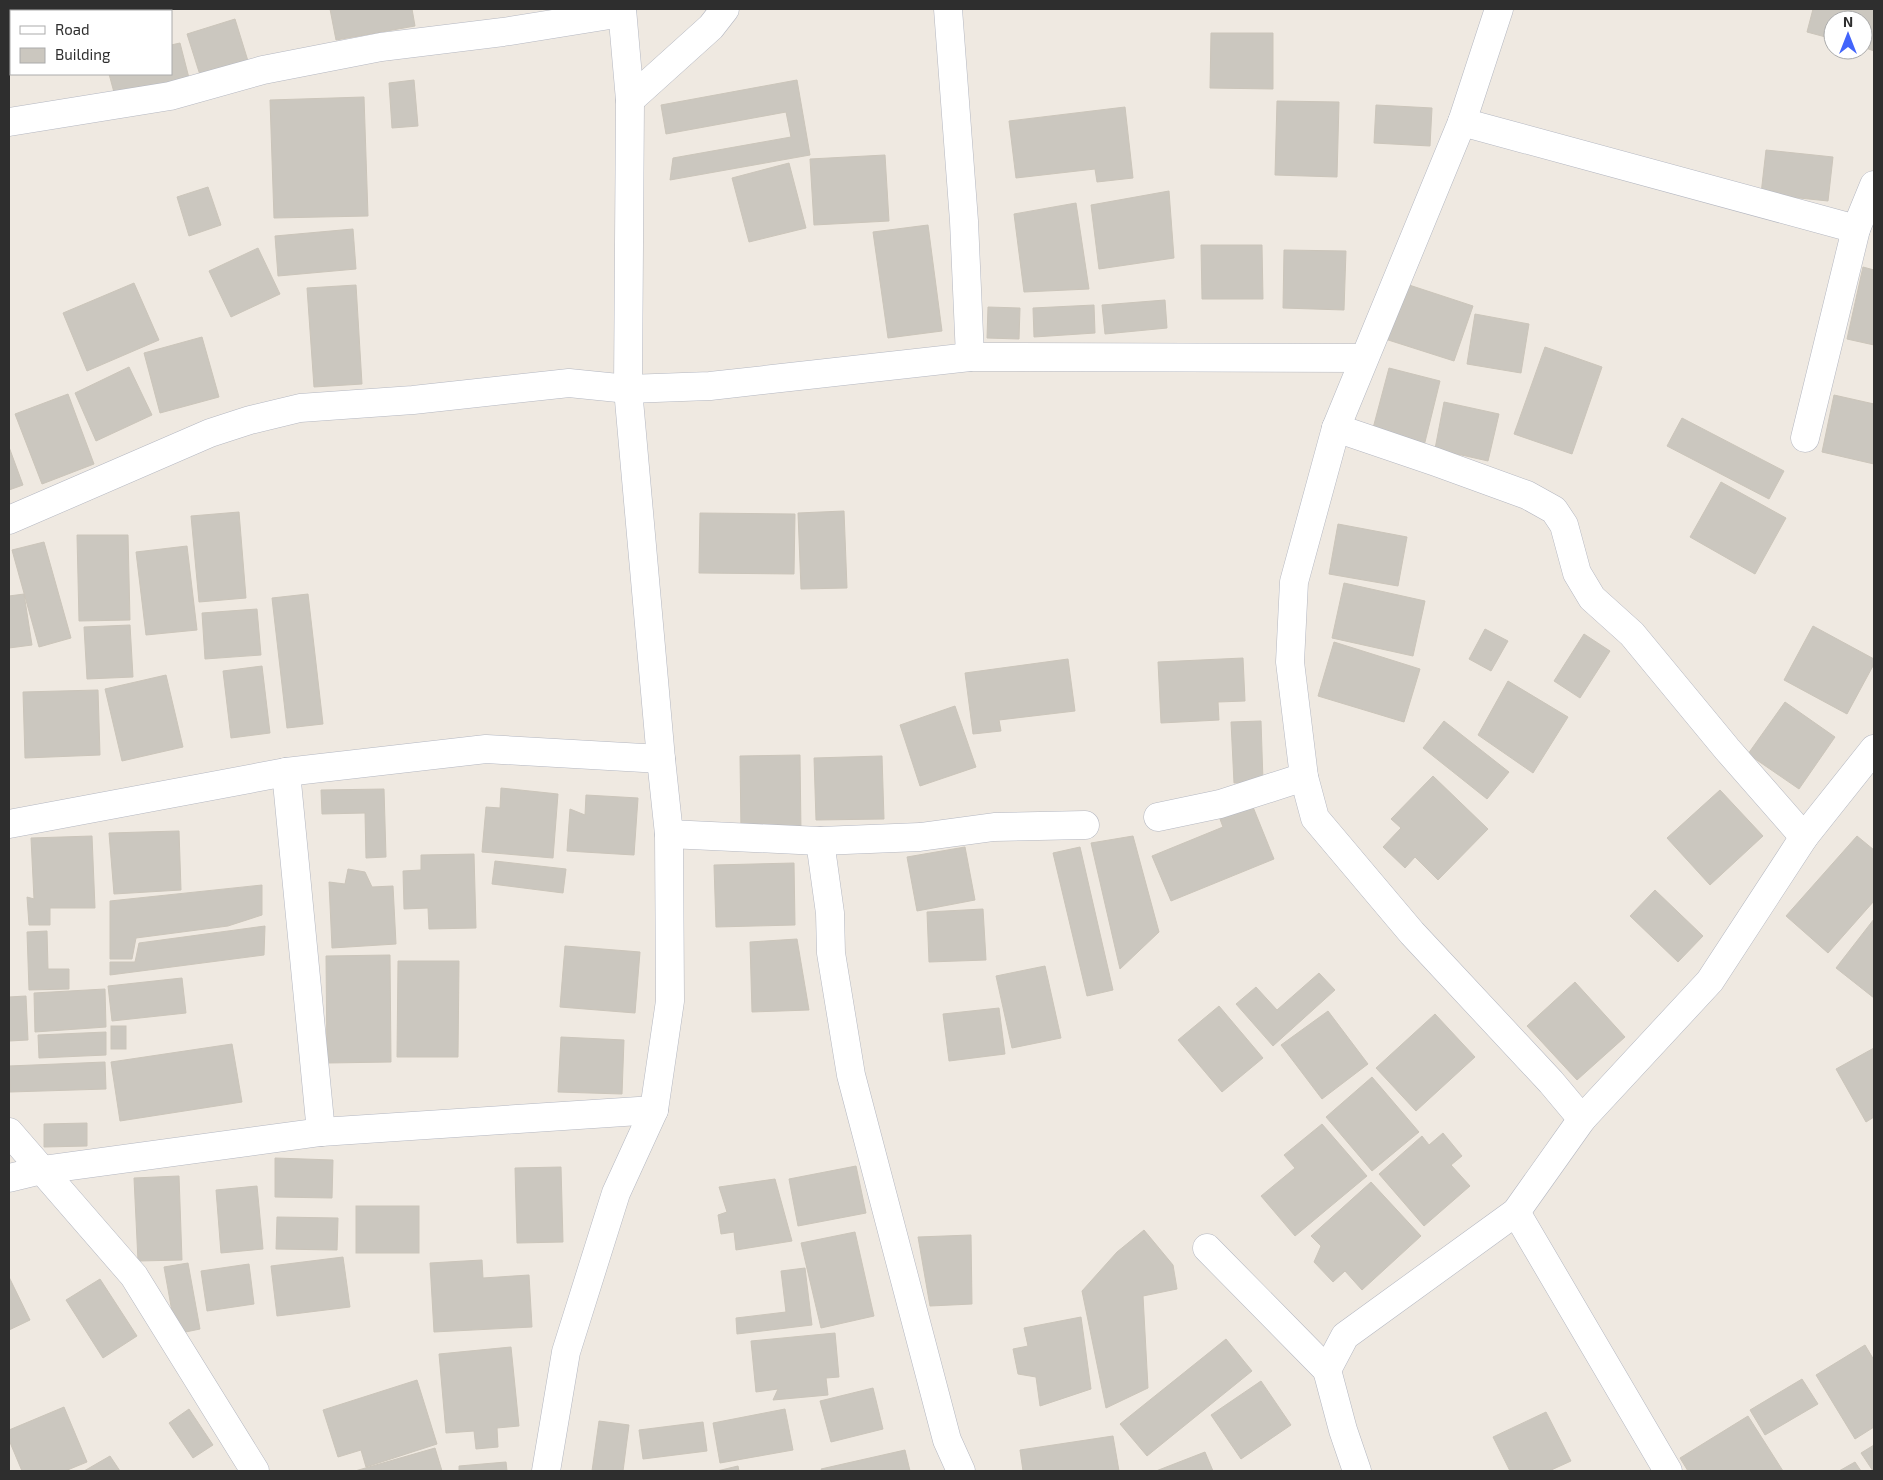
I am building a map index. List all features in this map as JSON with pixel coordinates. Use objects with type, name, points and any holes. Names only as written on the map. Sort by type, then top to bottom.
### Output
[{"type":"street","points":[[630,100],[711,28],[725,9]]},
{"type":"street","points":[[948,9],[964,221],[970,357]]},
{"type":"street","points":[[1499,9],[1462,122],[1336,428],[1294,582],[1290,662],[1304,777],[1315,818],[1412,933],[1545,1075],[1582,1119]]},
{"type":"street","points":[[9,122],[170,96],[263,70],[382,47],[503,32],[622,11],[630,100],[628,389],[669,834],[670,1001],[654,1110],[616,1193],[566,1352],[546,1471]]},
{"type":"street","points":[[1462,122],[1856,229]]},
{"type":"street","points":[[1805,438],[1856,229],[1874,185]]},
{"type":"street","points":[[9,520],[210,433],[250,420],[300,408],[413,400],[569,383],[628,389],[710,386],[970,357],[1364,358]]},
{"type":"street","points":[[1336,428],[1527,495],[1554,510],[1564,525],[1577,573],[1592,598],[1632,634],[1726,749],[1804,837]]},
{"type":"street","points":[[9,824],[286,772],[486,749],[661,759]]},
{"type":"street","points":[[1327,1370],[1345,1336],[1516,1212],[1582,1119],[1710,981],[1804,837],[1874,749]]},
{"type":"street","points":[[286,772],[321,1132]]},
{"type":"street","points":[[1158,817],[1220,804],[1304,777]]},
{"type":"street","points":[[669,834],[820,841],[920,837],[994,827],[1085,825]]},
{"type":"street","points":[[820,841],[830,913],[831,953],[851,1075],[947,1440],[961,1471]]},
{"type":"street","points":[[9,1178],[42,1170],[321,1132],[654,1110]]},
{"type":"street","points":[[9,1132],[134,1276],[256,1471]]},
{"type":"street","points":[[1516,1212],[1668,1471]]},
{"type":"street","points":[[1207,1248],[1327,1370],[1343,1430],[1357,1471]]},
{"type":"building","points":[[100,9],[148,9],[146,10]]},
{"type":"building","points":[[330,9],[412,9],[415,26],[336,40]]},
{"type":"building","points":[[1813,9],[1874,9],[1874,51],[1873,10],[1823,10],[1823,36],[1807,32]]},
{"type":"building","points":[[235,19],[248,61],[200,75],[187,34]]},
{"type":"building","points":[[1211,33],[1273,33],[1273,89],[1210,88]]},
{"type":"building","points":[[180,43],[189,78],[115,96],[109,75],[172,75],[172,45]]},
{"type":"building","points":[[414,80],[418,126],[392,128],[389,83]]},
{"type":"building","points":[[797,80],[810,155],[670,180],[673,158],[791,137],[786,112],[666,134],[661,105]]},
{"type":"building","points":[[364,97],[368,216],[274,218],[270,100]]},
{"type":"building","points":[[1277,101],[1339,102],[1337,177],[1275,175]]},
{"type":"building","points":[[1376,105],[1432,108],[1430,146],[1374,143]]},
{"type":"building","points":[[1125,107],[1133,178],[1097,182],[1095,169],[1016,178],[1009,121]]},
{"type":"building","points":[[1766,150],[1833,157],[1828,201],[1761,194]]},
{"type":"building","points":[[885,155],[889,221],[814,225],[810,159]]},
{"type":"building","points":[[789,163],[806,228],[749,242],[732,178]]},
{"type":"building","points":[[208,187],[221,225],[189,236],[177,197]]},
{"type":"building","points":[[1169,191],[1174,258],[1099,269],[1091,205]]},
{"type":"building","points":[[1076,203],[1089,289],[1024,292],[1014,214]]},
{"type":"building","points":[[928,225],[942,331],[888,338],[873,232]]},
{"type":"building","points":[[353,229],[356,269],[278,276],[275,236]]},
{"type":"building","points":[[1201,245],[1262,245],[1263,299],[1202,299]]},
{"type":"building","points":[[258,248],[280,294],[231,317],[209,271]]},
{"type":"building","points":[[1284,250],[1346,251],[1344,310],[1283,308]]},
{"type":"building","points":[[1863,267],[1874,270],[1874,345],[1847,339]]},
{"type":"building","points":[[1400,282],[1473,306],[1454,361],[1382,338]]},
{"type":"building","points":[[134,283],[159,340],[87,371],[63,313]]},
{"type":"building","points":[[356,285],[362,384],[314,387],[307,288]]},
{"type":"building","points":[[1165,300],[1167,328],[1105,334],[1102,305]]},
{"type":"building","points":[[1094,305],[1095,333],[1034,337],[1033,308]]},
{"type":"building","points":[[988,307],[1020,308],[1019,339],[987,338]]},
{"type":"building","points":[[1475,314],[1529,324],[1521,373],[1467,364]]},
{"type":"building","points":[[202,337],[219,397],[160,413],[144,353]]},
{"type":"building","points":[[1545,347],[1602,367],[1572,454],[1514,434]]},
{"type":"building","points":[[129,367],[152,415],[96,441],[75,393]]},
{"type":"building","points":[[1389,368],[1440,381],[1424,446],[1372,432]]},
{"type":"building","points":[[68,394],[94,464],[42,484],[15,414]]},
{"type":"building","points":[[1834,395],[1874,404],[1874,464],[1822,452]]},
{"type":"building","points":[[1444,402],[1499,414],[1488,461],[1435,449]]},
{"type":"building","points":[[1682,418],[1784,471],[1769,499],[1667,446]]},
{"type":"building","points":[[9,447],[23,485],[9,490]]},
{"type":"building","points":[[1721,482],[1786,518],[1755,574],[1690,537]]},
{"type":"building","points":[[844,511],[847,588],[801,589],[798,513]]},
{"type":"building","points":[[239,512],[246,598],[199,602],[191,516]]},
{"type":"building","points":[[700,513],[795,514],[794,574],[699,573]]},
{"type":"building","points":[[1338,524],[1407,537],[1398,586],[1329,574]]},
{"type":"building","points":[[77,535],[128,535],[130,620],[79,621]]},
{"type":"building","points":[[44,542],[71,638],[39,647],[12,550]]},
{"type":"building","points":[[187,546],[197,630],[146,635],[136,552]]},
{"type":"building","points":[[1344,583],[1425,601],[1413,656],[1332,638]]},
{"type":"building","points":[[24,594],[32,645],[9,648],[9,596]]},
{"type":"building","points":[[308,594],[323,724],[287,728],[272,598]]},
{"type":"building","points":[[257,609],[261,655],[205,659],[202,613]]},
{"type":"building","points":[[130,625],[133,677],[87,679],[84,627]]},
{"type":"building","points":[[1813,626],[1874,659],[1874,664],[1847,714],[1784,680]]},
{"type":"building","points":[[1485,629],[1508,641],[1491,671],[1469,659]]},
{"type":"building","points":[[1584,634],[1610,651],[1580,698],[1554,681]]},
{"type":"building","points":[[1334,642],[1420,669],[1404,722],[1318,696]]},
{"type":"building","points":[[1243,658],[1245,701],[1218,702],[1219,720],[1161,723],[1158,662]]},
{"type":"building","points":[[1068,659],[1075,711],[999,720],[1001,731],[973,734],[965,673]]},
{"type":"building","points":[[262,666],[270,733],[231,738],[223,671]]},
{"type":"building","points":[[166,675],[183,747],[122,761],[105,689]]},
{"type":"building","points":[[1508,681],[1568,717],[1533,773],[1478,735]]},
{"type":"building","points":[[98,690],[100,755],[25,758],[23,692]]},
{"type":"building","points":[[1785,702],[1835,737],[1799,789],[1748,754]]},
{"type":"building","points":[[955,706],[976,767],[920,786],[900,725]]},
{"type":"building","points":[[1261,721],[1263,781],[1234,783],[1231,722]]},
{"type":"building","points":[[1444,721],[1509,772],[1487,799],[1423,748]]},
{"type":"building","points":[[800,755],[801,832],[741,833],[740,756]]},
{"type":"building","points":[[882,756],[884,819],[816,820],[814,758]]},
{"type":"building","points":[[1433,776],[1488,829],[1438,880],[1415,857],[1405,868],[1383,847],[1401,828],[1391,819]]},
{"type":"building","points":[[501,788],[558,794],[553,858],[482,852],[486,807],[500,808]]},
{"type":"building","points":[[384,789],[386,857],[366,858],[365,813],[322,814],[321,790]]},
{"type":"building","points":[[1720,790],[1763,836],[1710,885],[1667,838]]},
{"type":"building","points":[[586,795],[638,798],[634,855],[567,851],[570,809],[585,815]]},
{"type":"building","points":[[1249,797],[1274,859],[1171,901],[1152,856],[1223,827],[1217,811]]},
{"type":"building","points":[[179,831],[181,890],[114,894],[109,833]]},
{"type":"building","points":[[92,836],[95,908],[50,908],[50,925],[29,925],[27,897],[34,899],[31,838]]},
{"type":"building","points":[[1133,836],[1159,932],[1120,969],[1091,843]]},
{"type":"building","points":[[1857,836],[1874,850],[1874,901],[1828,953],[1786,916]]},
{"type":"building","points":[[965,847],[975,900],[917,911],[907,857]]},
{"type":"building","points":[[1080,847],[1113,990],[1087,996],[1053,853]]},
{"type":"building","points":[[474,854],[476,928],[429,929],[428,908],[404,909],[403,871],[421,870],[421,855]]},
{"type":"building","points":[[495,861],[566,869],[563,893],[492,884]]},
{"type":"building","points":[[794,863],[795,925],[716,927],[714,865]]},
{"type":"building","points":[[348,869],[365,872],[372,887],[393,886],[396,944],[332,948],[329,882],[345,884]]},
{"type":"building","points":[[262,885],[262,915],[228,926],[136,938],[132,959],[110,959],[110,901]]},
{"type":"building","points":[[1655,890],[1703,936],[1678,962],[1630,916]]},
{"type":"building","points":[[983,909],[986,960],[929,962],[927,912]]},
{"type":"building","points":[[1874,919],[1874,998],[1836,968]]},
{"type":"building","points":[[265,926],[264,955],[110,975],[110,962],[135,962],[139,943]]},
{"type":"building","points":[[47,931],[48,969],[69,969],[69,989],[29,990],[27,932]]},
{"type":"building","points":[[797,939],[809,1010],[752,1012],[750,942]]},
{"type":"building","points":[[565,946],[640,952],[635,1013],[560,1007]]},
{"type":"building","points":[[390,955],[391,1062],[327,1063],[326,956]]},
{"type":"building","points":[[398,961],[459,961],[458,1057],[397,1057]]},
{"type":"building","points":[[1045,966],[1061,1038],[1012,1048],[996,976]]},
{"type":"building","points":[[1319,973],[1335,990],[1273,1046],[1236,1004],[1256,987],[1277,1010]]},
{"type":"building","points":[[182,978],[186,1013],[112,1021],[108,986]]},
{"type":"building","points":[[1575,982],[1625,1037],[1577,1080],[1527,1026]]},
{"type":"building","points":[[105,989],[106,1027],[35,1032],[34,993]]},
{"type":"building","points":[[26,996],[28,1040],[9,1041],[9,997]]},
{"type":"building","points":[[1219,1006],[1263,1058],[1222,1092],[1178,1040]]},
{"type":"building","points":[[999,1008],[1005,1054],[949,1061],[943,1014]]},
{"type":"building","points":[[1328,1011],[1368,1064],[1322,1099],[1281,1045]]},
{"type":"building","points":[[1435,1014],[1475,1057],[1416,1111],[1376,1068]]},
{"type":"building","points":[[111,1026],[126,1026],[126,1049],[111,1049]]},
{"type":"building","points":[[106,1032],[106,1055],[39,1058],[38,1035]]},
{"type":"building","points":[[561,1037],[624,1040],[622,1094],[558,1092]]},
{"type":"building","points":[[232,1044],[242,1102],[120,1121],[111,1062]]},
{"type":"building","points":[[1874,1048],[1874,1117],[1866,1122],[1836,1069]]},
{"type":"building","points":[[105,1062],[106,1089],[10,1092],[9,1066]]},
{"type":"building","points":[[1372,1077],[1419,1132],[1372,1171],[1326,1117]]},
{"type":"building","points":[[87,1123],[87,1146],[44,1147],[44,1124]]},
{"type":"building","points":[[1322,1124],[1367,1176],[1295,1236],[1261,1196],[1295,1168],[1284,1155]]},
{"type":"building","points":[[1443,1133],[1462,1156],[1451,1165],[1470,1186],[1424,1226],[1379,1174],[1422,1136],[1429,1145]]},
{"type":"building","points":[[275,1158],[333,1160],[332,1198],[275,1197]]},
{"type":"building","points":[[856,1166],[866,1213],[798,1226],[789,1179]]},
{"type":"building","points":[[561,1167],[563,1242],[517,1243],[515,1168]]},
{"type":"building","points":[[179,1176],[182,1260],[138,1261],[134,1178]]},
{"type":"building","points":[[775,1179],[792,1241],[736,1250],[734,1232],[721,1234],[718,1215],[727,1212],[719,1187]]},
{"type":"building","points":[[1371,1182],[1421,1236],[1362,1290],[1345,1271],[1333,1282],[1314,1262],[1321,1246],[1311,1236]]},
{"type":"building","points":[[257,1186],[263,1249],[221,1253],[216,1190]]},
{"type":"building","points":[[356,1206],[419,1206],[419,1253],[356,1253]]},
{"type":"building","points":[[277,1217],[338,1218],[337,1250],[276,1249]]},
{"type":"building","points":[[1144,1230],[1173,1265],[1177,1289],[1143,1296],[1148,1388],[1106,1408],[1082,1291],[1117,1252]]},
{"type":"building","points":[[855,1232],[874,1316],[821,1328],[801,1243]]},
{"type":"building","points":[[971,1235],[972,1304],[930,1306],[918,1237]]},
{"type":"building","points":[[343,1257],[350,1307],[277,1316],[271,1266]]},
{"type":"building","points":[[482,1260],[483,1278],[529,1275],[532,1327],[434,1332],[430,1263]]},
{"type":"building","points":[[188,1263],[200,1329],[176,1334],[164,1267]]},
{"type":"building","points":[[249,1264],[254,1304],[207,1311],[201,1271]]},
{"type":"building","points":[[805,1268],[812,1325],[737,1334],[736,1318],[786,1312],[781,1271]]},
{"type":"building","points":[[9,1277],[30,1320],[9,1330]]},
{"type":"building","points":[[100,1279],[137,1336],[103,1358],[66,1300]]},
{"type":"building","points":[[1081,1317],[1091,1389],[1040,1406],[1036,1377],[1018,1374],[1013,1349],[1028,1346],[1024,1328]]},
{"type":"building","points":[[835,1333],[839,1377],[826,1378],[828,1395],[773,1400],[778,1389],[756,1392],[751,1341]]},
{"type":"building","points":[[1226,1339],[1252,1371],[1147,1456],[1120,1424]]},
{"type":"building","points":[[1865,1345],[1874,1360],[1874,1427],[1855,1439],[1816,1375]]},
{"type":"building","points":[[511,1347],[519,1426],[497,1428],[498,1447],[476,1449],[474,1431],[446,1433],[439,1354]]},
{"type":"building","points":[[1802,1379],[1818,1404],[1765,1435],[1750,1410]]},
{"type":"building","points":[[417,1380],[437,1444],[366,1467],[361,1450],[338,1457],[323,1410]]},
{"type":"building","points":[[1261,1381],[1291,1425],[1241,1459],[1211,1415]]},
{"type":"building","points":[[873,1388],[883,1429],[831,1442],[820,1401]]},
{"type":"building","points":[[64,1407],[87,1462],[65,1471],[22,1471],[9,1440],[9,1430]]},
{"type":"building","points":[[189,1409],[213,1445],[193,1458],[169,1423]]},
{"type":"building","points":[[785,1409],[793,1450],[720,1463],[713,1423]]},
{"type":"building","points":[[1546,1412],[1571,1461],[1549,1471],[1510,1471],[1493,1437]]},
{"type":"building","points":[[1748,1416],[1783,1471],[1688,1471],[1680,1458]]},
{"type":"building","points":[[599,1421],[629,1425],[623,1471],[592,1471]]},
{"type":"building","points":[[703,1422],[707,1451],[643,1459],[639,1430]]},
{"type":"building","points":[[1113,1436],[1119,1471],[1023,1471],[1020,1450]]},
{"type":"building","points":[[1874,1445],[1874,1471],[1873,1471],[1861,1453]]},
{"type":"building","points":[[435,1448],[442,1471],[355,1471]]},
{"type":"building","points":[[905,1450],[910,1471],[822,1471],[821,1469]]},
{"type":"building","points":[[1205,1452],[1213,1471],[1156,1471]]},
{"type":"building","points":[[110,1456],[120,1471],[84,1471]]},
{"type":"building","points":[[506,1462],[507,1471],[459,1471],[459,1466]]},
{"type":"building","points":[[1855,1462],[1861,1471],[1839,1471]]},
{"type":"building","points":[[738,1466],[739,1471],[717,1471]]}]
